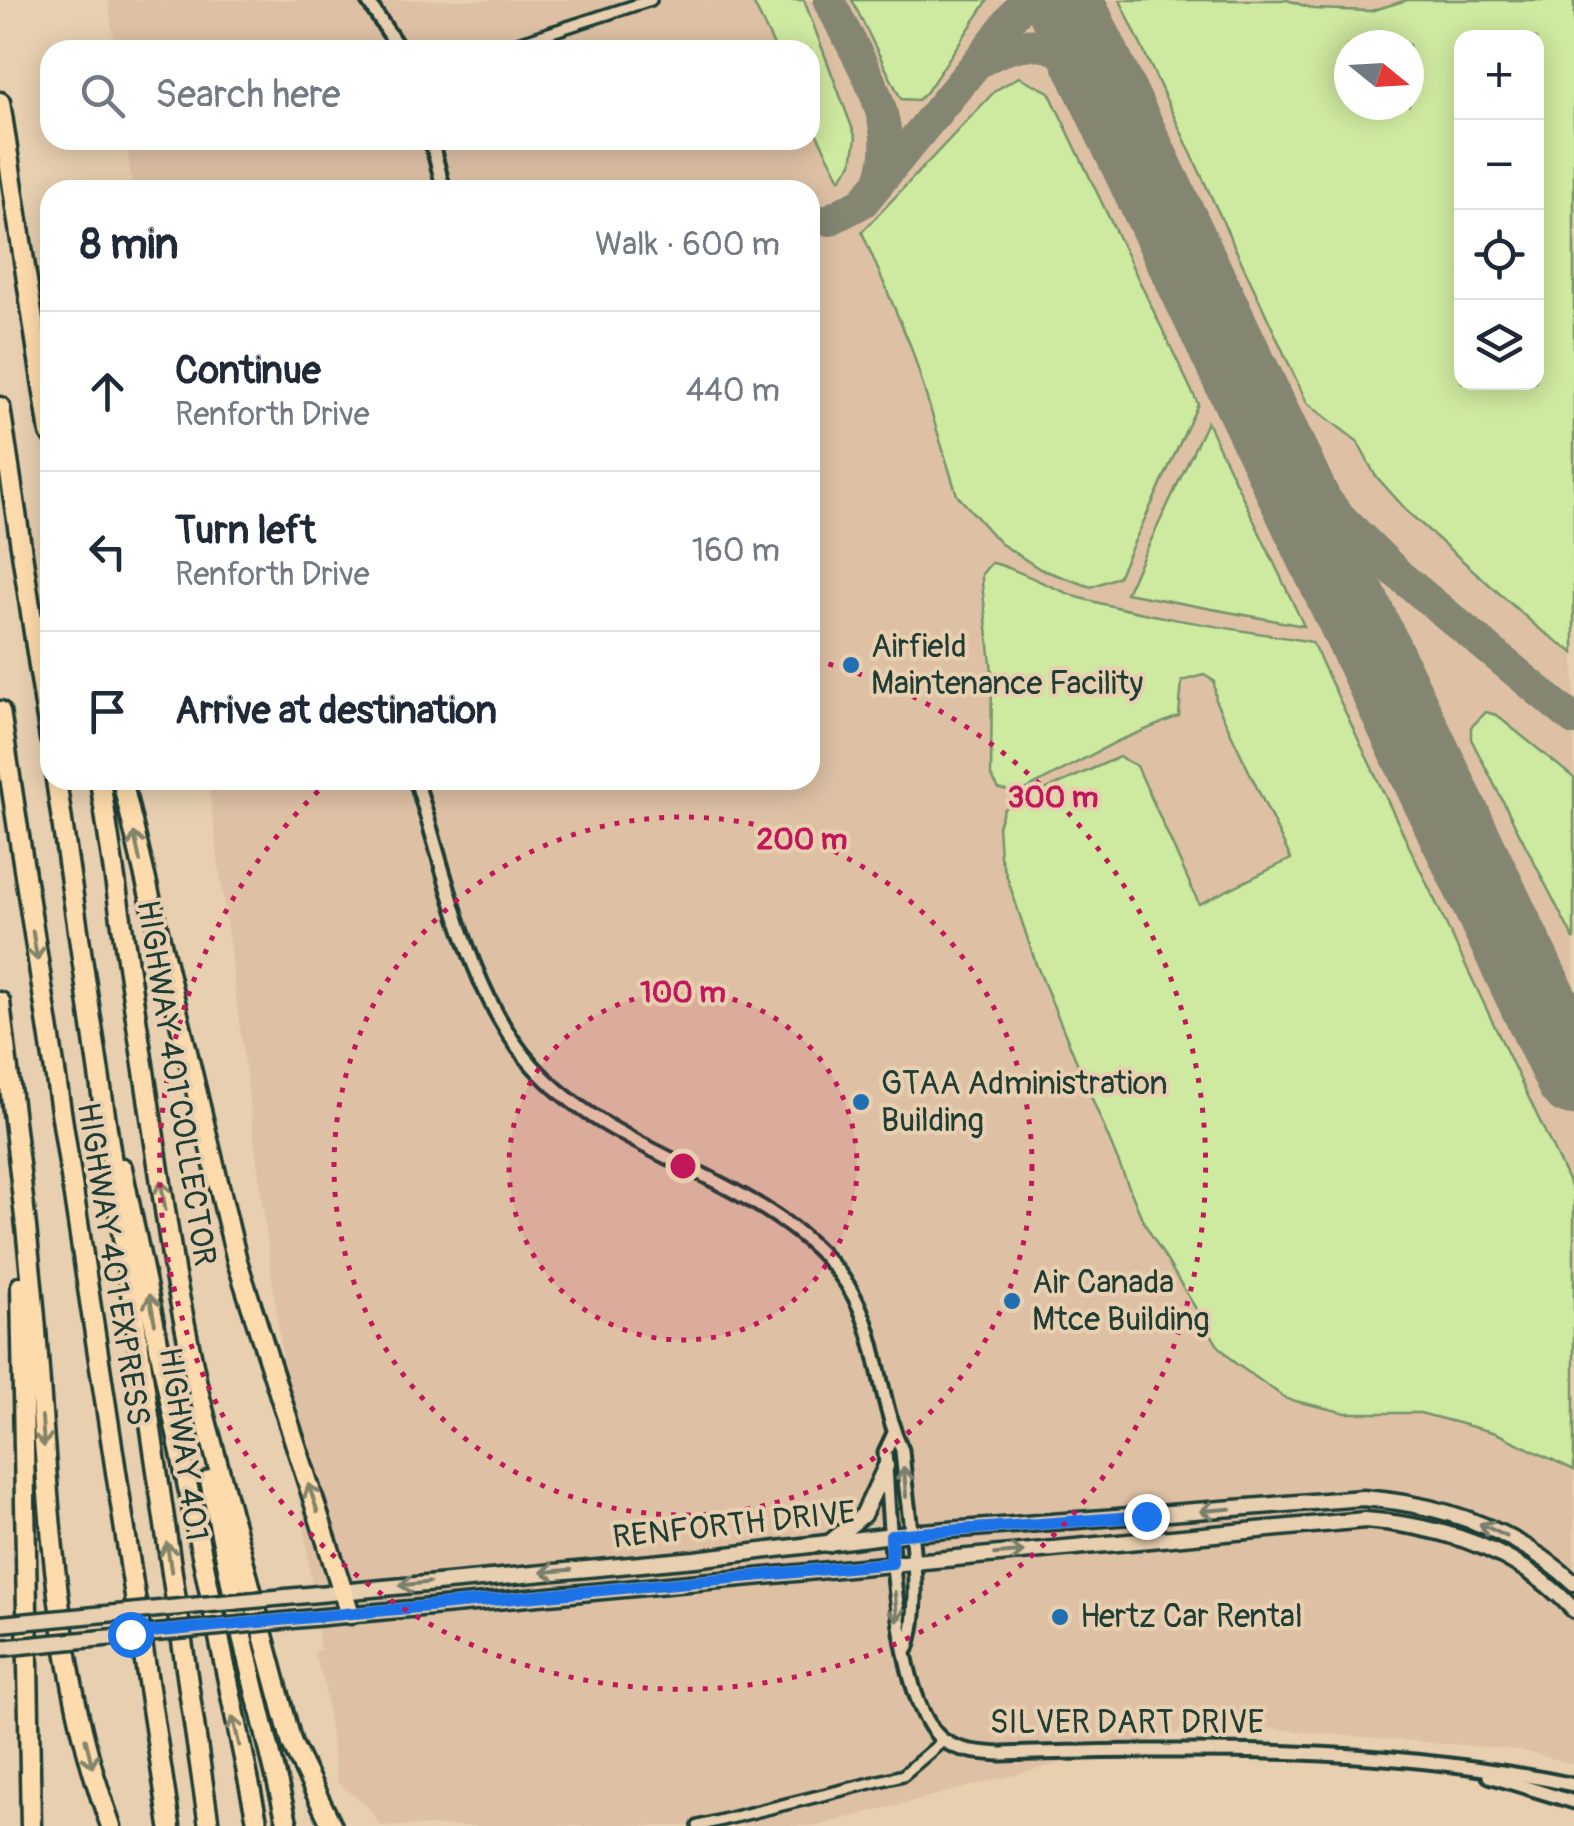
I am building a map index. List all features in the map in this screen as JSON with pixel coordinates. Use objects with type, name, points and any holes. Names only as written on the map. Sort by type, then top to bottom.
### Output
[{"type":"highway","points":[[0,102],[40,367]]},
{"type":"highway","points":[[0,407],[40,673]]},
{"type":"highway","name":"HIGHWAY 401 EXPRESS","points":[[0,711],[170,1826]]},
{"type":"highway","name":"HIGHWAY 401 EXPRESS","points":[[57,790],[98,1070]]},
{"type":"highway","name":"HIGHWAY 401 COLLECTOR","points":[[102,790],[175,1276],[198,1394]]},
{"type":"highway","points":[[124,790],[237,1261],[350,1614]]},
{"type":"highway","points":[[0,1002],[58,1596],[80,1718],[111,1826]]},
{"type":"highway","points":[[98,1070],[137,1230],[203,1572],[258,1826]]},
{"type":"highway","name":"HIGHWAY 401","points":[[98,1070],[209,1826]]},
{"type":"highway","points":[[17,1160],[31,1826]]},
{"type":"highway","points":[[198,1394],[211,1489],[288,1826]]},
{"type":"highway","points":[[198,1394],[292,1744],[332,1826]]},
{"type":"main road","points":[[827,1544],[863,1515],[886,1466]]},
{"type":"main road","name":"RENFORTH DRIVE","points":[[0,1624],[909,1533],[1363,1498],[1404,1501],[1479,1523],[1552,1563],[1574,1584]]},
{"type":"main road","name":"RENFORTH DRIVE","points":[[0,1648],[1365,1520],[1408,1523],[1477,1543],[1541,1580],[1574,1610]]},
{"type":"street","points":[[366,0],[393,40]]},
{"type":"street","points":[[527,40],[650,0]]},
{"type":"street","points":[[434,150],[441,180]]},
{"type":"street","points":[[419,790],[490,1001],[516,1045],[562,1093],[631,1136],[770,1210],[838,1272],[864,1318],[880,1362],[894,1433],[902,1450],[912,1562],[913,1630],[907,1649]]},
{"type":"street","points":[[894,1433],[885,1452],[898,1627],[907,1649],[914,1692],[944,1740]]},
{"type":"street","name":"SILVER DART DRIVE","points":[[698,1826],[903,1776],[944,1740],[965,1750],[1002,1754],[1261,1748],[1456,1766],[1574,1785]]},
{"type":"street","name":"SILVER DART DRIVE","points":[[1456,1766],[1574,1802]]},
{"type":"shaded area","points":[[108,0],[1574,0],[1574,1764],[1519,1750],[1213,1724],[816,1826],[381,1826],[368,1807],[337,1782],[324,1682],[313,1652],[320,1650],[209,790],[820,790],[820,180],[132,180],[127,150],[820,150],[820,40],[114,40]]},
{"type":"green space","points":[[752,0],[804,0],[819,40],[771,40]]},
{"type":"green space","points":[[852,0],[988,0],[918,100],[901,99]]},
{"type":"green space","points":[[1120,0],[1287,0],[1314,9],[1371,11],[1407,0],[1574,0],[1574,653],[1537,627],[1410,514],[1375,475],[1357,441],[1307,403]]},
{"type":"green space","points":[[820,42],[856,138],[852,163],[840,179],[820,140]]},
{"type":"green space","points":[[1019,77],[1049,92],[1198,404],[1118,577],[1091,587],[1040,569],[1000,543],[957,495],[911,347],[862,232],[996,90]]},
{"type":"green space","points":[[1207,422],[1304,626],[1126,593]]},
{"type":"green space","points":[[991,563],[1074,596],[1112,606],[1312,642],[1574,1193],[1574,1470],[1496,1433],[1420,1413],[1346,1413],[1287,1399],[1235,1363],[1217,1344],[1143,1221],[1036,964],[1000,856],[998,826],[1004,809],[1011,805],[1119,757],[1137,766],[1199,904],[1291,859],[1216,702],[1214,681],[1204,675],[1182,681],[1179,716],[1116,742],[1027,789],[1015,793],[999,789],[991,776],[992,672],[982,584],[982,574]]},
{"type":"green space","points":[[1486,712],[1496,715],[1574,778],[1574,940],[1471,739],[1471,727]]},
{"type":"taxiway","points":[[829,0],[881,109],[886,132],[881,177]]},
{"type":"taxiway","points":[[1025,0],[976,64],[1011,48],[1040,45],[1065,54],[1104,95],[1147,181]]},
{"type":"taxiway","points":[[829,220],[863,202],[976,64]]},
{"type":"taxiway","points":[[1260,418],[1339,516],[1399,575],[1574,720]]},
{"type":"taxiway","points":[[1483,885],[1574,1045]]},
{"type":"runway","points":[[1063,0],[1574,1077]]},
{"type":"place","name":"Airfield Maintenance Facility","points":[[851,665]]},
{"type":"place","name":"GTAA Administration Building","points":[[861,1102]]},
{"type":"place","name":"Air Canada Mtce Building","points":[[1012,1301]]},
{"type":"place","name":"Hertz Car Rental","points":[[1060,1617]]},
{"type":"route","points":[[130,1634],[892,1563],[891,1535],[1146,1516]]}]
